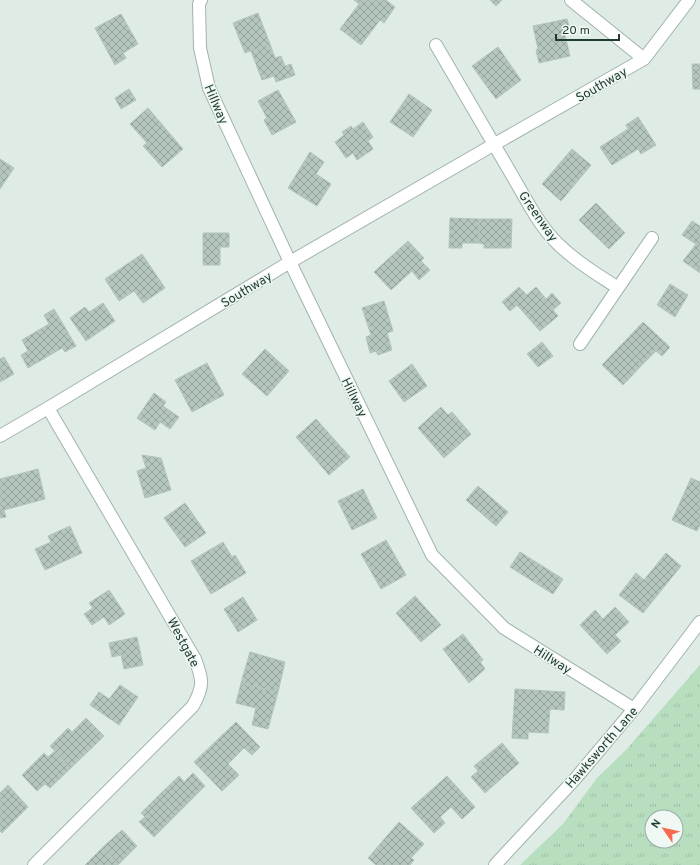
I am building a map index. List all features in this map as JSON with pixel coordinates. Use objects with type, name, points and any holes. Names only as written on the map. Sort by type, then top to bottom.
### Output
[{"type":"street","name":"Hillway","points":[[201,0],[200,48],[209,88],[290,262],[432,555],[504,628],[634,709]]},
{"type":"street","points":[[571,0],[644,59]]},
{"type":"street","name":"Southway","points":[[0,436],[290,262],[644,59],[689,0]]},
{"type":"street","points":[[436,45],[493,145]]},
{"type":"street","name":"Greenway","points":[[493,145],[539,221],[556,242],[582,264],[618,288]]},
{"type":"street","points":[[580,344],[652,238]]},
{"type":"street","name":"Westgate","points":[[34,865],[193,706],[199,694],[202,681],[195,659],[48,408]]},
{"type":"street","name":"Hawksworth Lane","points":[[495,865],[575,778],[634,709],[700,622]]},
{"type":"green space","points":[[700,665],[700,865],[520,865],[563,824],[597,778],[626,750]]},
{"type":"building","points":[[354,0],[386,0],[395,7],[384,23],[380,20],[361,45],[340,29],[359,4]]},
{"type":"building","points":[[490,0],[502,0],[496,6]]},
{"type":"building","points":[[258,13],[270,44],[245,53],[233,23]]},
{"type":"building","points":[[121,14],[138,44],[123,53],[126,58],[115,65],[95,28]]},
{"type":"building","points":[[567,19],[570,30],[564,31],[570,56],[539,63],[536,50],[538,49],[533,26]]},
{"type":"building","points":[[270,44],[275,58],[281,56],[285,66],[291,64],[295,75],[276,82],[274,76],[262,80],[251,51]]},
{"type":"building","points":[[498,47],[521,80],[496,99],[472,66]]},
{"type":"building","points":[[692,64],[700,64],[700,89],[693,89]]},
{"type":"building","points":[[129,89],[136,100],[121,109],[115,98]]},
{"type":"building","points":[[278,90],[296,122],[272,135],[264,120],[267,118],[258,101]]},
{"type":"building","points":[[409,94],[432,110],[413,137],[390,122]]},
{"type":"building","points":[[148,108],[183,149],[162,167],[143,146],[147,143],[130,124]]},
{"type":"building","points":[[638,117],[656,145],[641,154],[638,149],[612,165],[600,147],[628,129],[626,125]]},
{"type":"building","points":[[363,122],[373,137],[368,141],[373,149],[357,160],[353,153],[346,158],[335,142],[344,135],[342,132],[351,126],[353,129]]},
{"type":"building","points":[[572,149],[591,165],[561,201],[542,184]]},
{"type":"building","points":[[310,152],[324,162],[316,174],[331,184],[317,206],[288,188]]},
{"type":"building","points":[[0,159],[14,168],[0,189]]},
{"type":"building","points":[[596,203],[625,233],[609,249],[579,220]]},
{"type":"building","points":[[450,218],[479,219],[479,243],[462,243],[462,248],[449,248]]},
{"type":"building","points":[[479,219],[512,219],[511,248],[484,248],[484,244],[479,243]]},
{"type":"building","points":[[692,221],[700,226],[700,273],[683,261],[696,244],[682,235]]},
{"type":"building","points":[[203,233],[229,233],[229,247],[220,247],[220,265],[203,265]]},
{"type":"building","points":[[408,241],[424,258],[421,261],[430,270],[419,280],[412,271],[391,290],[374,272]]},
{"type":"building","points":[[142,254],[165,288],[143,303],[134,291],[119,301],[105,279]]},
{"type":"building","points":[[670,284],[688,295],[675,317],[657,305]]},
{"type":"building","points":[[519,287],[527,295],[536,287],[546,299],[552,293],[561,303],[553,310],[558,316],[540,331],[517,305],[510,311],[502,302]]},
{"type":"building","points":[[384,301],[393,331],[387,333],[392,350],[378,355],[376,351],[370,353],[366,337],[371,335],[362,308]]},
{"type":"building","points":[[103,303],[115,321],[86,341],[70,318],[85,307],[89,312]]},
{"type":"building","points":[[54,309],[76,346],[65,352],[62,348],[28,368],[21,355],[28,351],[22,340],[49,324],[44,315]]},
{"type":"building","points":[[643,322],[670,347],[662,356],[656,351],[643,364],[622,344]]},
{"type":"building","points":[[542,342],[553,356],[538,367],[527,354]]},
{"type":"building","points":[[622,344],[643,364],[623,385],[602,365]]},
{"type":"building","points":[[265,349],[289,371],[267,396],[242,374]]},
{"type":"building","points":[[4,357],[14,374],[0,382],[0,359]]},
{"type":"building","points":[[207,363],[224,395],[192,412],[175,380]]},
{"type":"building","points":[[412,364],[427,386],[404,402],[389,381]]},
{"type":"building","points":[[154,393],[166,402],[163,406],[179,417],[170,429],[160,422],[155,430],[137,418]]},
{"type":"building","points":[[441,407],[448,415],[452,412],[471,434],[444,458],[418,428]]},
{"type":"building","points":[[316,419],[350,457],[329,475],[296,437]]},
{"type":"building","points":[[142,455],[161,458],[171,490],[145,498],[137,471],[146,468]]},
{"type":"building","points":[[38,469],[45,499],[4,510],[6,517],[0,518],[0,479]]},
{"type":"building","points":[[691,478],[700,482],[700,525],[697,531],[672,520]]},
{"type":"building","points":[[478,486],[508,512],[496,526],[466,500]]},
{"type":"building","points":[[363,489],[377,518],[352,530],[338,501]]},
{"type":"building","points":[[185,503],[206,533],[185,547],[164,518]]},
{"type":"building","points":[[70,526],[82,553],[45,570],[35,549],[51,542],[48,536]]},
{"type":"building","points":[[386,540],[406,575],[381,589],[361,554]]},
{"type":"building","points":[[223,542],[232,557],[235,555],[246,573],[211,594],[191,561]]},
{"type":"building","points":[[520,552],[563,579],[553,594],[510,567]]},
{"type":"building","points":[[666,553],[681,566],[643,613],[619,595],[636,573],[644,580]]},
{"type":"building","points":[[109,590],[125,614],[109,625],[104,617],[92,625],[84,614],[93,608],[89,603]]},
{"type":"building","points":[[415,596],[441,625],[421,642],[396,613]]},
{"type":"building","points":[[243,597],[257,620],[238,632],[224,609]]},
{"type":"building","points":[[615,607],[629,622],[615,635],[621,641],[607,654],[580,625],[595,610],[603,619]]},
{"type":"building","points":[[463,634],[483,660],[480,662],[485,669],[469,683],[443,649]]},
{"type":"building","points":[[137,637],[143,665],[124,669],[121,655],[112,657],[109,643]]},
{"type":"building","points":[[250,652],[285,662],[278,692],[241,683]]},
{"type":"building","points":[[241,683],[278,692],[268,729],[252,725],[256,708],[236,703]]},
{"type":"building","points":[[120,685],[138,697],[119,725],[90,705],[99,692],[109,699]]},
{"type":"building","points":[[515,689],[565,692],[564,710],[550,709],[548,733],[528,732],[528,739],[512,738]]},
{"type":"building","points":[[86,718],[104,736],[71,768],[50,746],[68,728],[72,732]]},
{"type":"building","points":[[236,722],[260,747],[252,755],[244,748],[233,759],[216,741]]},
{"type":"building","points":[[216,741],[233,759],[228,764],[239,775],[222,791],[194,762]]},
{"type":"building","points":[[502,743],[519,763],[485,793],[471,777],[478,771],[474,766]]},
{"type":"building","points":[[55,751],[71,768],[50,788],[45,784],[37,791],[22,775],[44,753],[48,757]]},
{"type":"building","points":[[193,773],[205,786],[176,815],[158,796],[179,776],[184,782]]},
{"type":"building","points":[[447,776],[475,807],[462,819],[451,807],[440,817],[445,823],[434,833],[411,808]]},
{"type":"building","points":[[8,785],[28,807],[2,833],[0,831],[0,793]]},
{"type":"building","points":[[158,796],[176,815],[154,837],[139,822],[145,817],[141,813]]},
{"type":"building","points":[[399,822],[424,844],[411,858],[414,860],[410,865],[376,865],[368,858]]},
{"type":"building","points":[[122,830],[137,846],[119,864],[103,847]]},
{"type":"building","points":[[103,847],[119,864],[85,865]]}]
